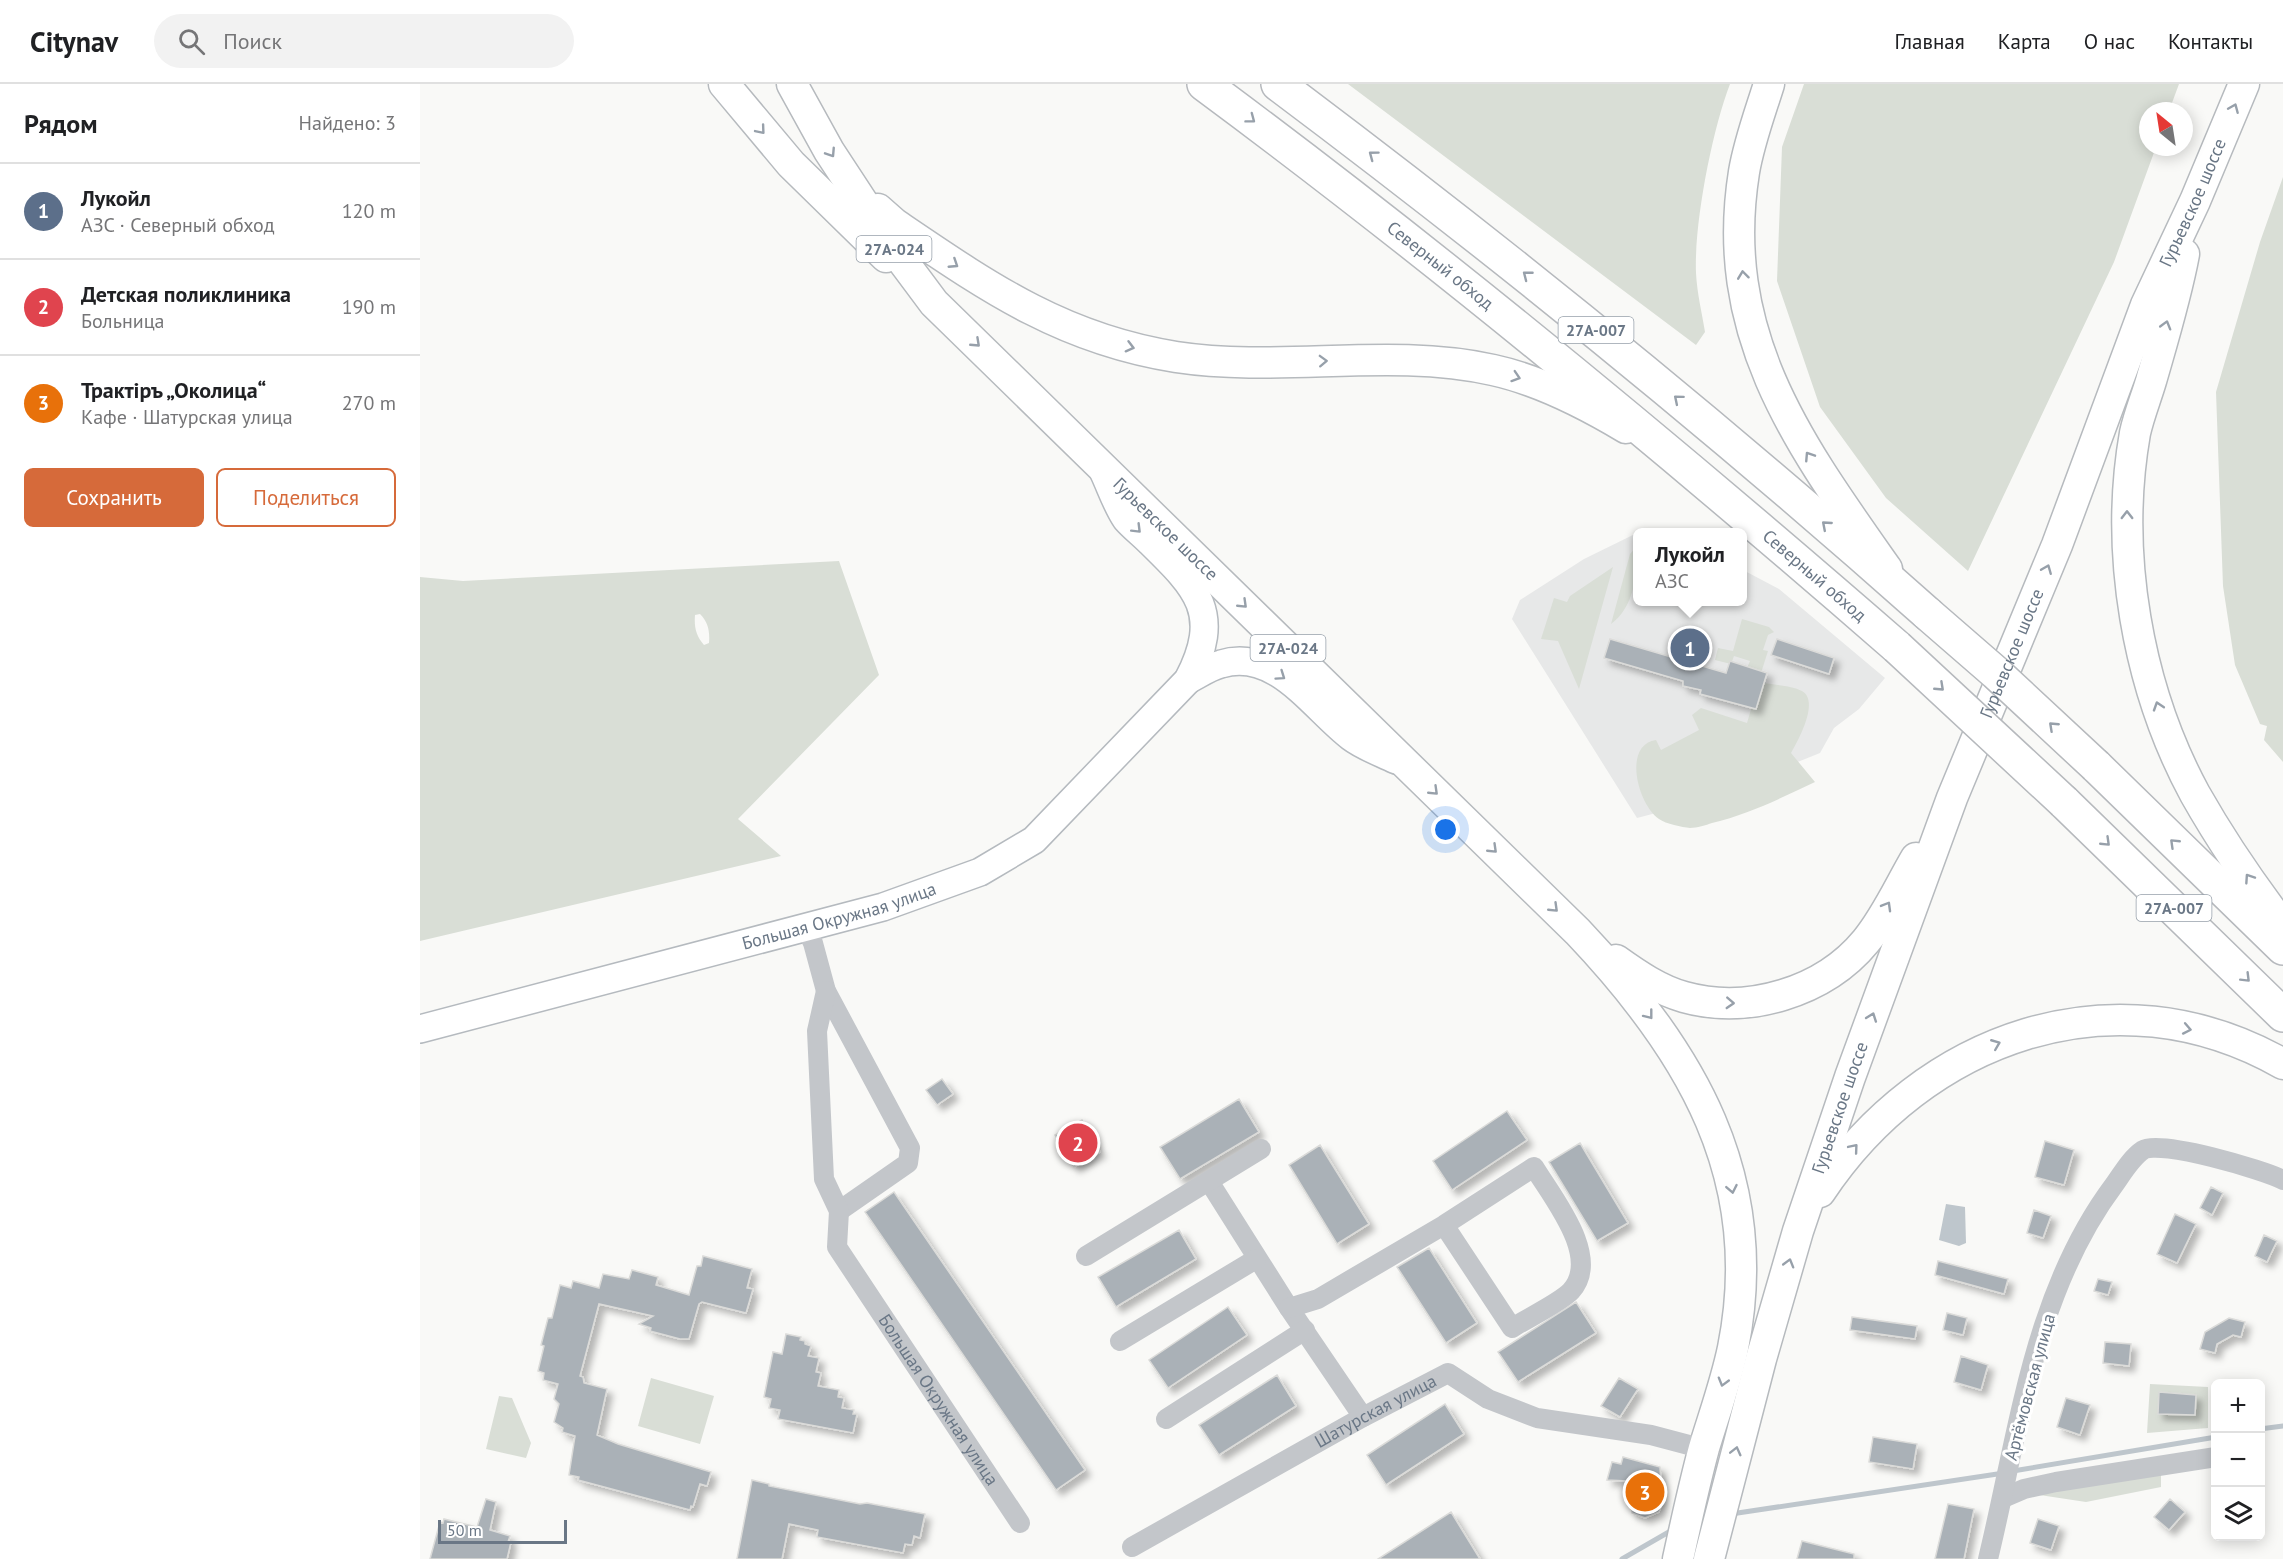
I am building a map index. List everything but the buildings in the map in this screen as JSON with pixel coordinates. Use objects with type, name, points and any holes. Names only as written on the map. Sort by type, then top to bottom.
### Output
[{"type":"highway","name":"Северный обход","points":[[1204,84],[1366,208],[1713,487],[1897,648],[2064,802],[2283,1015]]},
{"type":"highway","name":"27А-007","points":[[1278,84],[1563,303],[1902,591],[2096,766],[2283,948]]},
{"type":"main road","points":[[724,84],[762,132],[812,186],[934,303]]},
{"type":"main road","name":"Гурьевское шоссе","points":[[792,84],[829,151],[890,243],[934,303],[1098,460],[1584,938]]},
{"type":"main road","points":[[1769,84],[1744,172],[1741,216],[1742,272],[1758,348],[1772,387],[1793,430],[1902,591]]},
{"type":"main road","name":"Гурьевское шоссе","points":[[1798,1231],[1850,1077],[1952,798],[2057,545],[2146,305],[2195,201],[2244,84]]},
{"type":"main road","points":[[857,192],[895,224],[975,278],[1049,320],[1093,337],[1146,351],[1220,362],[1425,361],[1495,370],[1544,387],[1612,420],[1713,487]]},
{"type":"main road","points":[[2195,201],[2180,276],[2136,430],[2127,507],[2133,599],[2153,690],[2181,765],[2231,853],[2283,926]]},
{"type":"main road","points":[[1098,460],[1126,519],[1186,578],[1200,597],[1204,628],[1199,659],[1188,681]]},
{"type":"main road","points":[[1188,681],[1228,662],[1264,666],[1279,674],[1352,739],[1404,763]]},
{"type":"main road","name":"Большая Окружная улица","points":[[420,1029],[883,907],[980,872],[1034,840],[1188,681]]},
{"type":"main road","points":[[1584,938],[1650,983],[1682,997],[1703,1002],[1746,1004],[1813,984],[1845,962],[1867,940],[1952,798]]},
{"type":"main road","points":[[1584,938],[1629,990],[1685,1065],[1717,1134],[1732,1186],[1741,1271],[1739,1310],[1732,1349],[1691,1500],[1678,1559]]},
{"type":"main road","points":[[1712,1548],[1749,1402],[1798,1231],[1821,1190],[1851,1150],[1890,1110],[1943,1069],[2001,1041],[2068,1024],[2107,1021],[2150,1023],[2215,1036],[2283,1064]]},
{"type":"street","points":[[805,926],[813,943],[826,991],[909,1148],[909,1163],[839,1211],[824,1179],[817,1031],[826,991]]},
{"type":"street","name":"Артёмовская улица","points":[[1988,1559],[2034,1356],[2059,1286],[2077,1243],[2131,1162],[2144,1150],[2158,1146],[2179,1148],[2279,1178]]},
{"type":"street","points":[[1086,1256],[1210,1183],[1262,1149]]},
{"type":"street","points":[[1289,1308],[1318,1299],[1444,1225],[1534,1167],[1577,1238],[1582,1266],[1572,1291],[1512,1328],[1444,1225]]},
{"type":"street","points":[[1210,1183],[1256,1259],[1363,1417]]},
{"type":"street","name":"Большая Окружная улица","points":[[839,1211],[837,1247],[1020,1523]]},
{"type":"street","points":[[1120,1341],[1256,1259]]},
{"type":"street","points":[[1166,1419],[1305,1330]]},
{"type":"street","name":"Шатурская улица","points":[[1132,1547],[1363,1417],[1448,1373],[1488,1399],[1537,1418],[1651,1435],[1707,1438]]},
{"type":"street","points":[[2004,1493],[2056,1482],[2211,1458]]},
{"type":"shaded area","points":[[1348,84],[1730,84],[1717,126],[1701,204],[1696,273],[1705,332],[1696,345]]},
{"type":"shaded area","points":[[1804,84],[2179,84],[2172,102],[2139,102],[2139,156],[2153,156],[2114,262],[1968,571],[1886,498],[1820,407],[1777,281],[1782,147]]},
{"type":"shaded area","points":[[2283,177],[2283,762],[2264,740],[2267,726],[2260,724],[2235,665],[2223,586],[2216,392],[2260,242]]},
{"type":"shaded area","points":[[1633,535],[1633,606],[1747,606],[1747,572],[1779,589],[1885,678],[1859,709],[1834,728],[1820,753],[1698,802],[1637,818],[1512,619],[1520,600],[1584,559]]},
{"type":"shaded area","points":[[1633,551],[1633,589],[1625,609],[1611,624],[1630,554]]},
{"type":"shaded area","points":[[839,561],[879,675],[738,819],[781,856],[420,941],[420,577],[463,581]],"holes":[[[700,614],[709,635],[709,643],[704,645],[697,635],[695,615]]]},
{"type":"shaded area","points":[[1613,567],[1579,689],[1558,641],[1541,639],[1554,598],[1567,602],[1570,596]]},
{"type":"shaded area","points":[[1742,619],[1769,627],[1774,632],[1768,635],[1763,650],[1768,651],[1761,673],[1747,668],[1750,661],[1734,656],[1731,664],[1715,660],[1718,648],[1733,651]]},
{"type":"shaded area","points":[[1759,682],[1792,687],[1807,696],[1809,703],[1806,721],[1791,753],[1815,782],[1752,810],[1698,827],[1679,826],[1659,819],[1651,812],[1640,789],[1636,764],[1639,752],[1646,744],[1656,740],[1661,750],[1699,730],[1692,715],[1701,708],[1747,723]]},
{"type":"shaded area","points":[[1946,1204],[1965,1207],[1966,1243],[1959,1246],[1939,1240]]},
{"type":"shaded area","points":[[651,1378],[714,1396],[700,1444],[638,1426]]},
{"type":"shaded area","points":[[2150,1384],[2208,1387],[2208,1428],[2147,1433]]},
{"type":"shaded area","points":[[499,1396],[512,1398],[531,1443],[526,1458],[486,1449]]},
{"type":"shaded area","points":[[2161,1466],[2161,1487],[2086,1502],[2033,1494]]},
{"type":"waterway","points":[[2265,1428],[2283,1426]]},
{"type":"waterway","points":[[2013,1471],[2211,1438]]},
{"type":"waterway","points":[[1731,1514],[2004,1473]]},
{"type":"waterway","points":[[1622,1559],[1674,1529]]},
{"type":"place","name":"Лукойл","points":[[1690,648]]},
{"type":"place","name":"Детская поликлиника","points":[[1078,1143]]},
{"type":"place","name":"Трактiръ „Околица“","points":[[1645,1492]]}]
